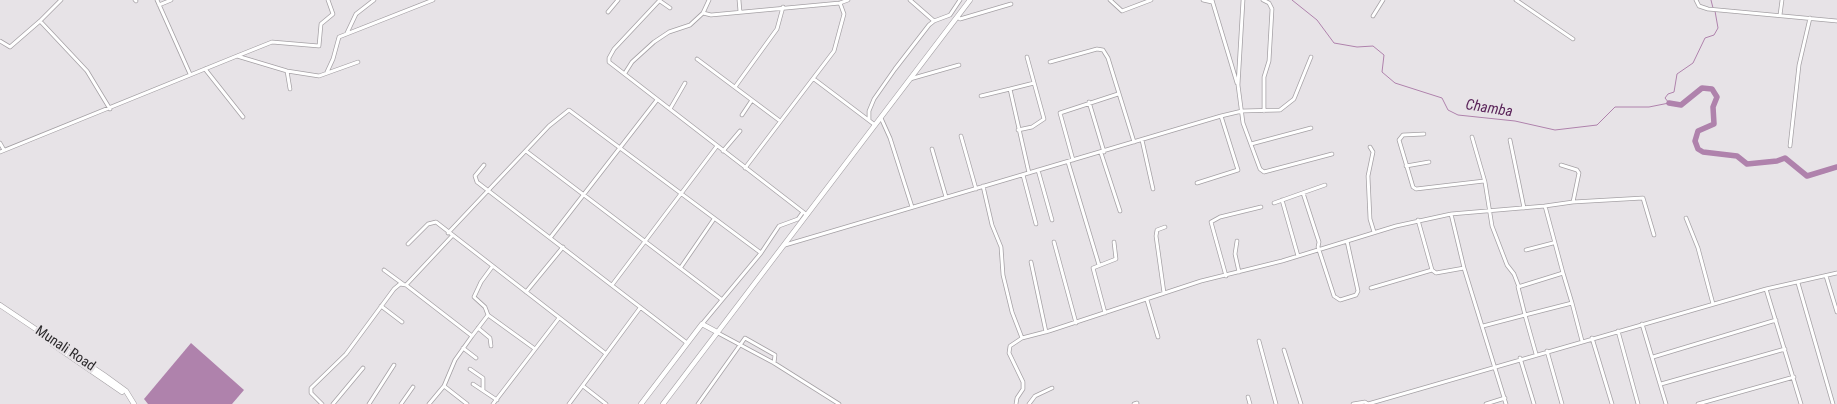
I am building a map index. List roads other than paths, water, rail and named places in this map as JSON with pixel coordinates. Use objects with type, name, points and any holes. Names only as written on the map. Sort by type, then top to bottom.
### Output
[{"type":"main road","points":[[663,404],[784,245],[805,213],[876,125],[970,0]]},
{"type":"main road","name":"Munali Road","points":[[0,306],[127,396],[134,404]]},
{"type":"main road","points":[[642,404],[702,324],[717,332]]},
{"type":"street","points":[[53,0],[57,4]]},
{"type":"street","points":[[0,41],[10,47],[61,0]]},
{"type":"street","points":[[157,0],[190,74]]},
{"type":"street","points":[[159,5],[171,0]]},
{"type":"street","points":[[0,143],[2,151],[122,106],[190,74],[272,42],[319,46],[322,23],[334,14],[328,0]]},
{"type":"street","points":[[347,33],[356,14],[374,0]]},
{"type":"street","points":[[327,72],[333,60],[337,39],[347,33],[433,0]]},
{"type":"street","points":[[608,12],[618,0]]},
{"type":"street","points":[[670,8],[660,0],[610,55],[610,63],[805,213],[798,219],[779,226],[761,253],[702,324]]},
{"type":"street","points":[[625,73],[632,62],[654,42],[669,32],[690,25],[703,13],[710,0]]},
{"type":"street","points":[[739,0],[740,12]]},
{"type":"street","points":[[703,13],[711,15],[840,3],[848,0]]},
{"type":"street","points":[[910,0],[934,21]]},
{"type":"street","points":[[869,120],[869,111],[879,90],[934,21],[950,15],[960,0]]},
{"type":"street","points":[[1110,0],[1122,11],[1151,0]]},
{"type":"street","points":[[1203,0],[1212,1],[1238,85],[1243,123],[1260,169],[1264,172],[1332,154]]},
{"type":"street","points":[[1238,85],[1243,0]]},
{"type":"street","points":[[1262,0],[1269,3],[1272,8],[1269,60],[1264,76],[1264,111]]},
{"type":"street","points":[[1373,16],[1383,0]]},
{"type":"street","points":[[1516,0],[1573,39]]},
{"type":"street","points":[[1696,0],[1699,6],[1708,9],[1837,21]]},
{"type":"street","points":[[1780,15],[1782,0]]},
{"type":"street","points":[[745,168],[834,51],[844,14],[840,3]]},
{"type":"street","points":[[957,17],[960,19],[1011,4]]},
{"type":"street","points":[[734,87],[777,29],[783,7]]},
{"type":"street","points":[[1790,146],[1800,65],[1810,18]]},
{"type":"street","points":[[40,21],[87,70],[110,109]]},
{"type":"street","points":[[1050,62],[1097,49],[1103,50],[1108,58],[1134,142]]},
{"type":"street","points":[[237,56],[287,71],[319,76],[358,62]]},
{"type":"street","points":[[1018,130],[1032,127],[1044,119],[1026,57]]},
{"type":"street","points":[[784,245],[1221,116],[1242,111],[1280,110],[1290,103],[1311,57]]},
{"type":"street","points":[[697,59],[780,121]]},
{"type":"street","points":[[910,79],[960,65]]},
{"type":"street","points":[[205,68],[243,117]]},
{"type":"street","points":[[287,71],[290,89]]},
{"type":"street","points":[[814,79],[876,125]]},
{"type":"street","points":[[670,109],[685,83]]},
{"type":"street","points":[[982,96],[1034,83]]},
{"type":"street","points":[[1010,89],[1029,173]]},
{"type":"street","points":[[1073,160],[1059,114],[1061,111],[1118,94]]},
{"type":"street","points":[[550,238],[657,100]]},
{"type":"street","points":[[742,115],[752,100]]},
{"type":"street","points":[[1089,102],[1120,211]]},
{"type":"street","points":[[448,233],[556,120],[569,110],[761,253]]},
{"type":"street","points":[[1197,183],[1238,170],[1221,116]]},
{"type":"street","points":[[881,118],[890,138],[912,207]]},
{"type":"street","points":[[1251,144],[1311,128]]},
{"type":"street","points":[[723,151],[740,132]]},
{"type":"street","points":[[1424,134],[1406,134],[1399,138],[1410,182],[1416,189],[1484,181]]},
{"type":"street","points":[[961,136],[976,189]]},
{"type":"street","points":[[1472,137],[1502,254],[1519,287],[1536,354]]},
{"type":"street","points":[[1142,140],[1153,189]]},
{"type":"street","points":[[1510,140],[1524,208]]},
{"type":"street","points":[[612,285],[644,240],[717,146]]},
{"type":"street","points":[[1370,147],[1373,152],[1368,176],[1370,219],[1374,232]]},
{"type":"street","points":[[932,149],[946,197]]},
{"type":"street","points":[[526,151],[721,299]]},
{"type":"street","points":[[1068,162],[1099,265]]},
{"type":"street","points":[[1406,166],[1429,162]]},
{"type":"street","points":[[484,165],[476,174],[475,179],[489,192],[687,343]]},
{"type":"street","points":[[1561,165],[1578,171],[1573,202]]},
{"type":"street","points":[[1038,170],[1052,220]]},
{"type":"street","points":[[1023,175],[1036,224]]},
{"type":"street","points":[[1274,203],[1325,185]]},
{"type":"street","points":[[983,186],[1000,247],[1003,275],[1012,312],[1022,338]]},
{"type":"street","points":[[1304,193],[1334,296],[1340,300],[1356,294],[1358,286],[1347,241]]},
{"type":"street","points":[[1016,404],[1017,398],[1023,389],[1023,382],[1009,352],[1010,346],[1022,338],[1076,323],[1164,293],[1320,250],[1418,220],[1490,210],[1643,198],[1654,235]]},
{"type":"street","points":[[1282,200],[1298,256]]},
{"type":"street","points":[[1545,206],[1553,243],[1582,341]]},
{"type":"street","points":[[1226,276],[1211,222],[1220,217],[1261,207]]},
{"type":"street","points":[[1451,214],[1464,268],[1506,404]]},
{"type":"street","points":[[1686,218],[1698,248],[1713,304]]},
{"type":"street","points":[[680,267],[714,219]]},
{"type":"street","points":[[1418,220],[1432,270],[1436,274],[1464,268]]},
{"type":"street","points":[[408,244],[432,222],[436,222],[605,353]]},
{"type":"street","points":[[1164,293],[1156,236],[1157,230],[1165,227]]},
{"type":"street","points":[[322,404],[311,393],[311,388],[346,354],[394,289],[405,285],[452,236]]},
{"type":"street","points":[[1237,241],[1235,254],[1239,272]]},
{"type":"street","points":[[1054,242],[1076,323]]},
{"type":"street","points":[[1105,313],[1093,268],[1116,259],[1114,242]]},
{"type":"street","points":[[1526,250],[1553,243]]},
{"type":"street","points":[[526,292],[563,247]]},
{"type":"street","points":[[1031,262],[1046,332]]},
{"type":"street","points":[[492,267],[481,282],[474,298],[485,307],[488,315],[535,349]]},
{"type":"street","points":[[384,270],[472,336]]},
{"type":"street","points":[[1371,288],[1432,270]]},
{"type":"street","points":[[1519,287],[1563,272]]},
{"type":"street","points":[[1353,404],[1366,402],[1368,404],[1618,330],[1766,289],[1837,273]]},
{"type":"street","points":[[1826,276],[1837,312]]},
{"type":"street","points":[[1798,283],[1833,404]]},
{"type":"street","points":[[1766,289],[1801,404]]},
{"type":"street","points":[[1147,300],[1158,337]]},
{"type":"street","points":[[1483,326],[1572,303]]},
{"type":"street","points":[[381,306],[402,322]]},
{"type":"street","points":[[569,404],[640,308]]},
{"type":"street","points":[[428,404],[444,386],[455,360],[488,315]]},
{"type":"street","points":[[493,404],[558,318]]},
{"type":"street","points":[[1653,357],[1776,320]]},
{"type":"street","points":[[1642,324],[1666,404]]},
{"type":"street","points":[[478,328],[490,338],[491,346]]},
{"type":"street","points":[[1618,330],[1638,404]]},
{"type":"street","points":[[717,332],[774,363],[834,403],[839,404]]},
{"type":"street","points":[[698,404],[746,338],[775,355],[774,363]]},
{"type":"street","points":[[1592,338],[1612,404]]},
{"type":"street","points":[[1259,342],[1276,404]]},
{"type":"street","points":[[463,348],[476,358]]},
{"type":"street","points":[[1661,384],[1785,349]]},
{"type":"street","points":[[1284,350],[1301,404]]},
{"type":"street","points":[[1547,351],[1562,404]]},
{"type":"street","points":[[1520,358],[1534,404]]},
{"type":"street","points":[[369,404],[394,366]]},
{"type":"street","points":[[333,404],[363,368]]},
{"type":"street","points":[[470,369],[483,378],[483,390]]},
{"type":"street","points":[[1698,404],[1794,376]]},
{"type":"street","points":[[473,384],[497,400]]},
{"type":"street","points":[[444,386],[461,402],[467,404]]},
{"type":"street","points":[[583,386],[606,404]]},
{"type":"street","points":[[401,404],[413,387]]},
{"type":"street","points":[[1029,404],[1035,396],[1052,388]]},
{"type":"street","points":[[1248,397],[1250,404]]},
{"type":"street","points":[[1486,404],[1505,398]]},
{"type":"waterway","name":"Chamba","points":[[1292,0],[1317,20],[1334,43],[1357,47],[1373,46],[1384,55],[1382,72],[1395,83],[1442,98],[1448,110],[1458,115],[1515,121],[1555,130],[1597,125],[1615,107],[1649,107],[1669,103],[1665,98],[1668,94],[1674,92],[1677,74],[1693,63],[1705,38],[1714,35],[1718,28],[1715,11]]},
{"type":"waterway","points":[[1711,0],[1713,8]]},
{"type":"waterway","points":[[1669,103],[1681,105],[1702,88],[1712,89],[1717,97],[1713,107],[1714,124],[1698,131],[1695,141],[1698,149],[1703,152],[1737,156],[1747,164],[1777,161],[1785,158],[1807,176],[1837,167]]}]
